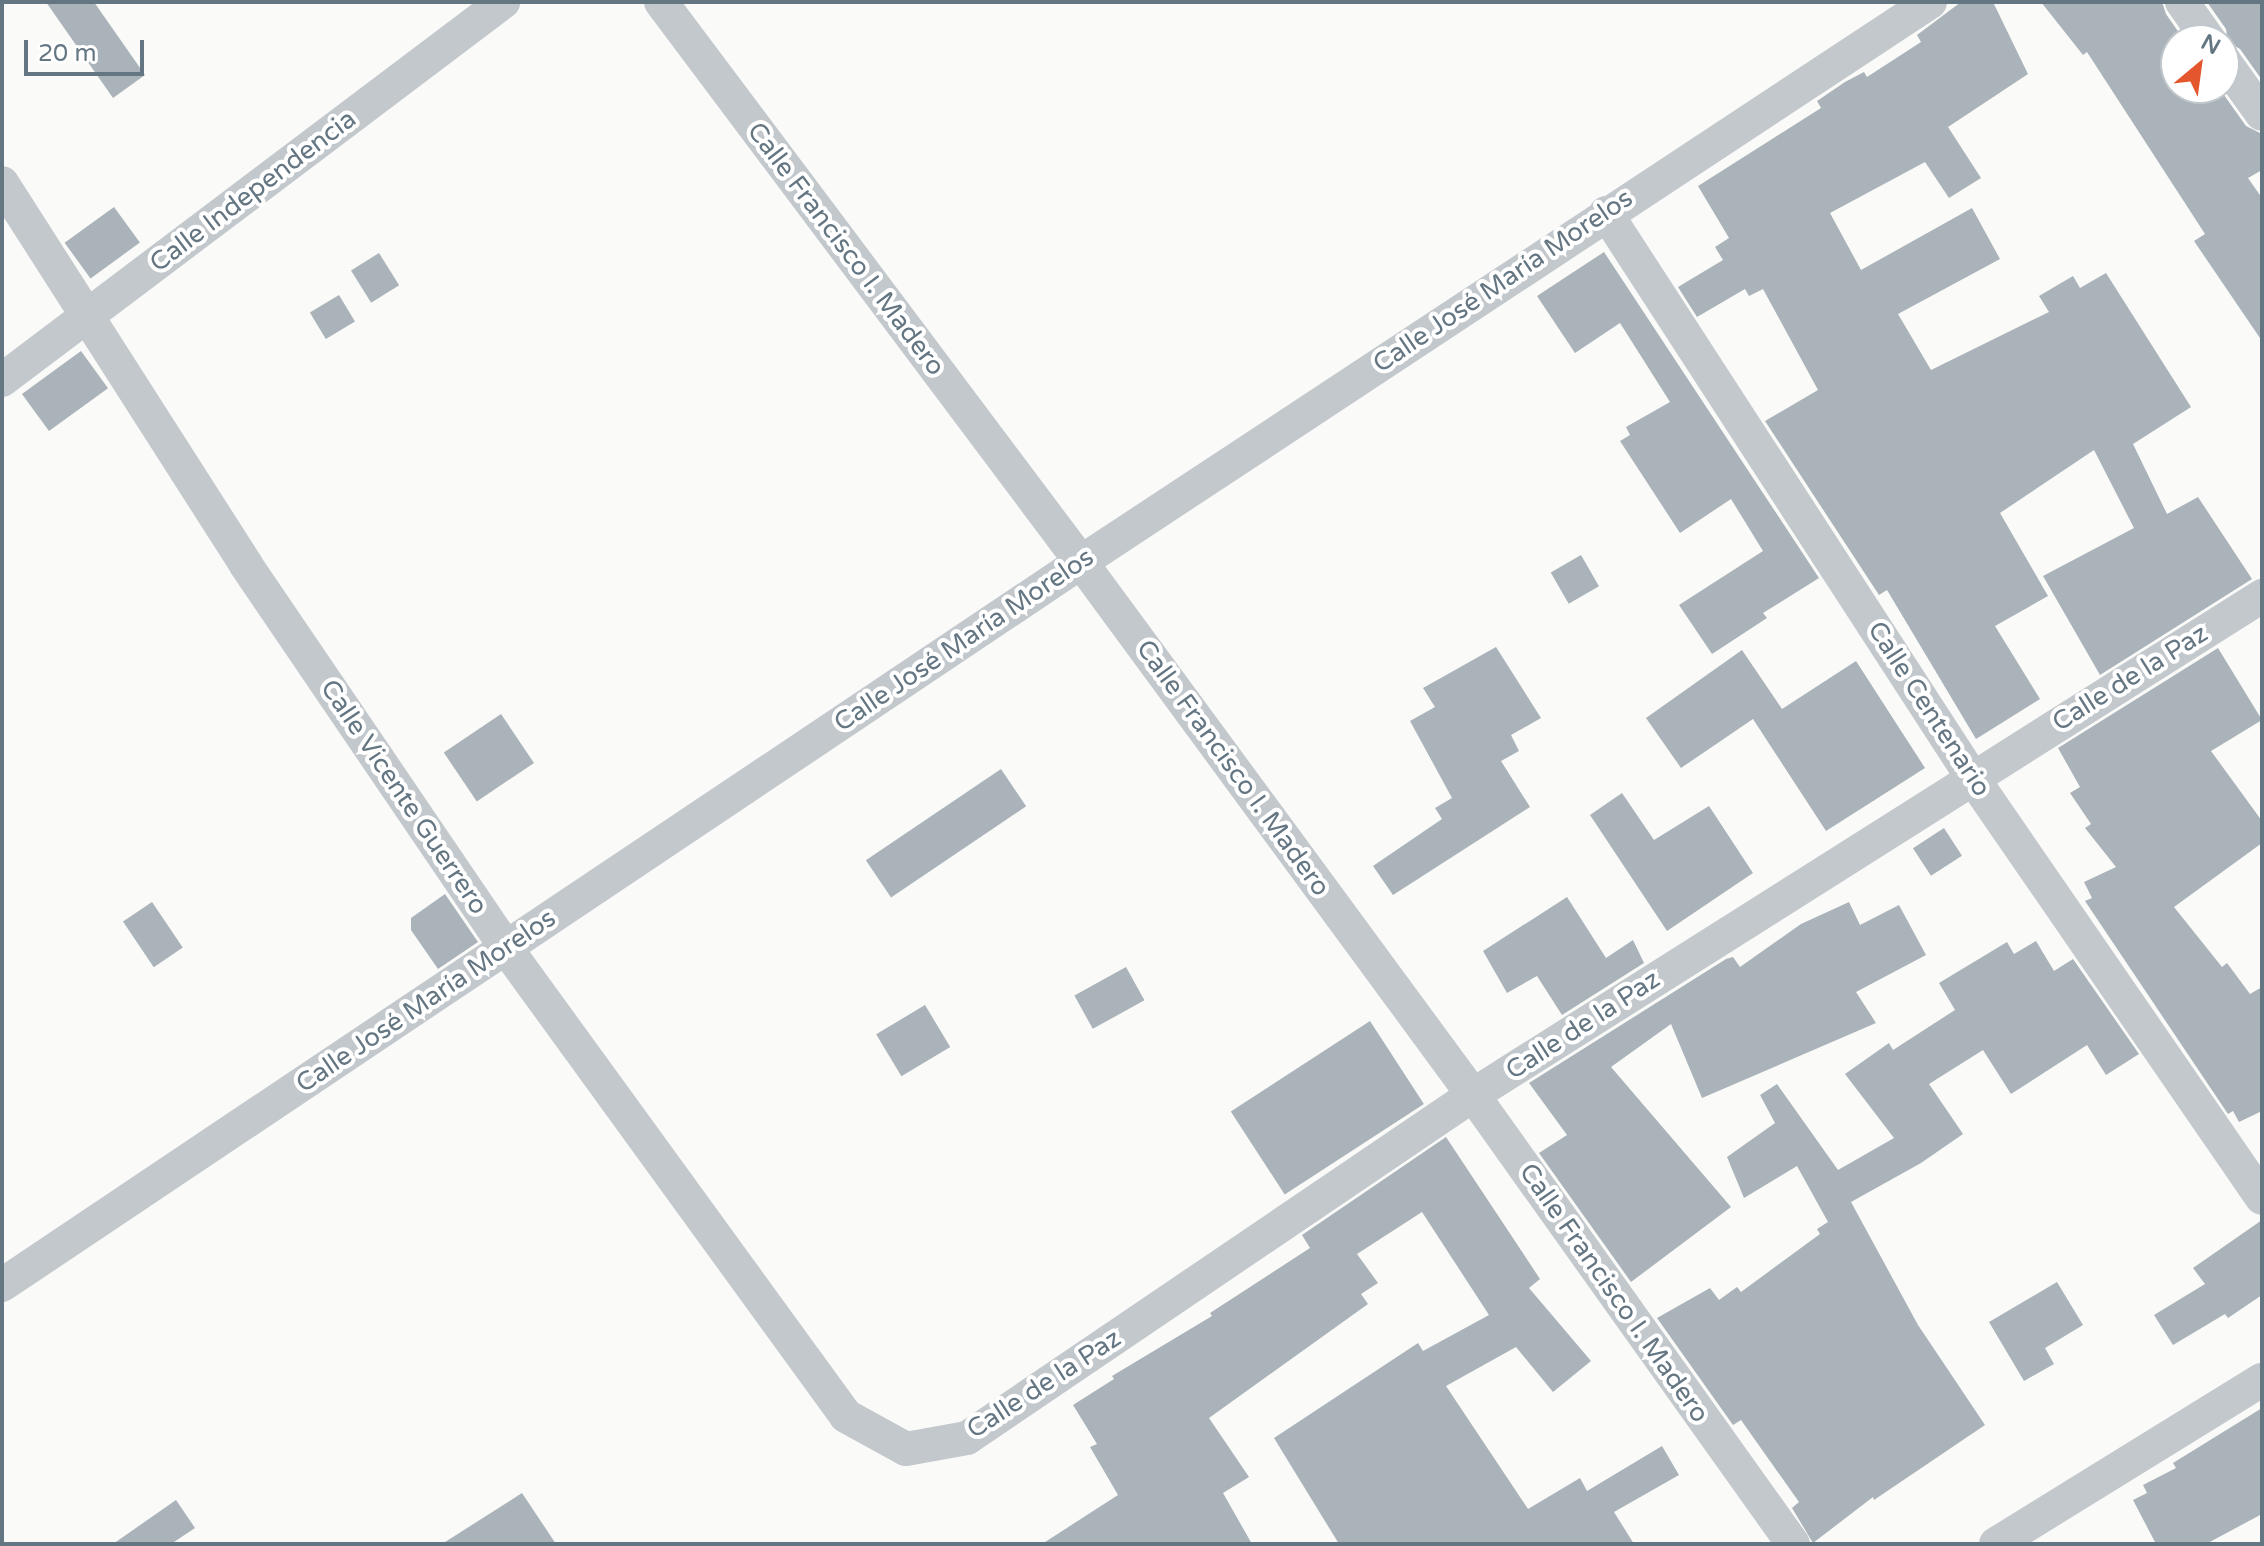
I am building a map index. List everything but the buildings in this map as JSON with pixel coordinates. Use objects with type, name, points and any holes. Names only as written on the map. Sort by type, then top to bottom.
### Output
[{"type":"street","name":"Calle Independencia","points":[[2,380],[503,2]]},
{"type":"street","name":"Calle Francisco I. Madero","points":[[661,2],[1081,562],[1473,1095],[1793,1544]]},
{"type":"street","name":"Calle José María Morelos","points":[[2,1285],[1081,562],[1930,2]]},
{"type":"street","points":[[2182,2],[2198,24]]},
{"type":"street","points":[[2240,83],[2262,114]]},
{"type":"street","name":"Calle Vicente Guerrero","points":[[2,183],[246,565],[506,948],[846,1416],[906,1449]]},
{"type":"street","name":"Calle Centenario","points":[[1606,213],[1972,777],[2262,1198]]},
{"type":"street","name":"Calle de la Paz","points":[[906,1449],[967,1438],[1473,1095],[2262,596]]},
{"type":"street","points":[[1996,1544],[2262,1380]]}]
